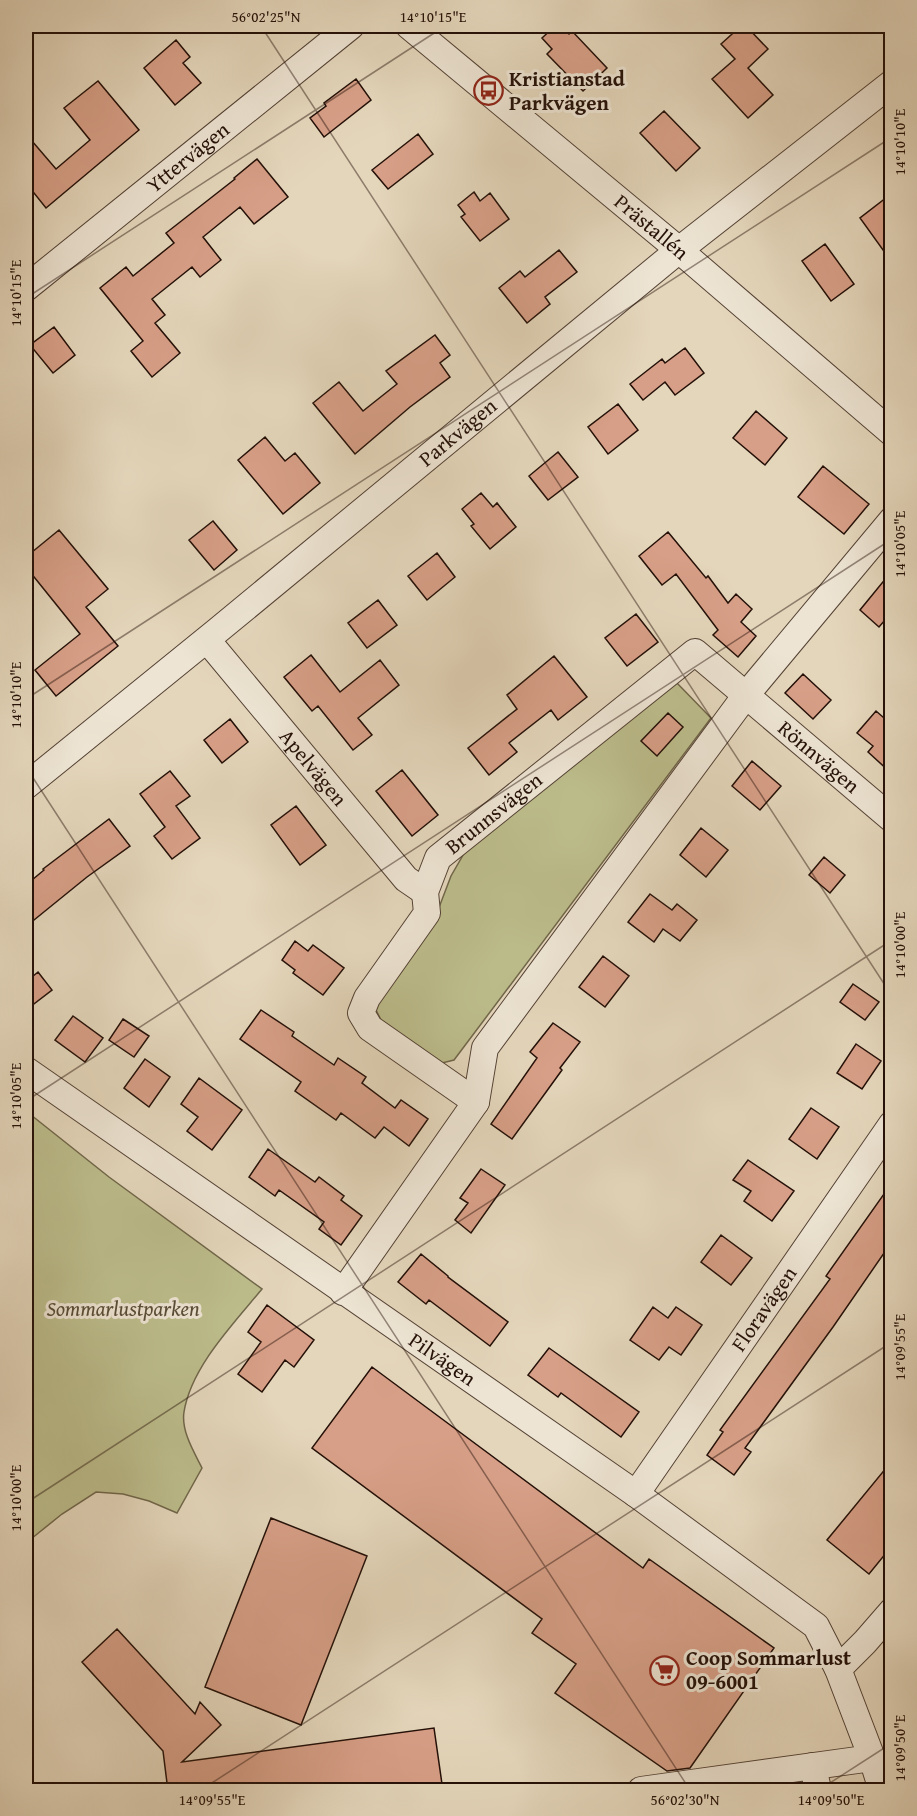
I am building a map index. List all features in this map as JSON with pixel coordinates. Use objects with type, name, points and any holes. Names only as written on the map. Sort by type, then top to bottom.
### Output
[{"type":"street","name":"Yttervägen","points":[[26,288],[351,26]]},
{"type":"street","name":"Prästallén","points":[[409,26],[679,250],[891,433]]},
{"type":"street","name":"Parkvägen","points":[[26,786],[207,640],[679,250],[891,83]]},
{"type":"street","points":[[343,1292],[476,1102],[485,1048],[747,695],[891,520]]},
{"type":"street","name":"Apelvägen","points":[[207,640],[406,879],[425,892]]},
{"type":"street","name":"Brunnsvägen","points":[[476,1102],[370,1028],[361,1013],[367,998],[427,913],[425,892],[438,858],[694,652],[747,695]]},
{"type":"street","name":"Rönnvägen","points":[[747,695],[891,819]]},
{"type":"street","name":"Pilvägen","points":[[26,1070],[636,1494],[816,1626],[838,1669],[882,1791]]},
{"type":"street","name":"Floravägen","points":[[636,1494],[891,1124]]},
{"type":"street","points":[[838,1669],[891,1611]]},
{"type":"street","points":[[641,1791],[872,1758]]},
{"type":"street","points":[[813,1766],[818,1791]]},
{"type":"green space","points":[[676,682],[711,718],[454,1060],[442,1063],[381,1020],[374,1006],[435,918],[451,876],[466,850]]},
{"type":"green space","name":"Sommarlustparken","points":[[26,1111],[109,1177],[262,1289],[215,1346],[204,1362],[188,1395],[184,1412],[184,1427],[202,1468],[177,1513],[149,1501],[123,1494],[96,1492],[62,1514],[31,1539],[26,1537]]},
{"type":"building","points":[[555,26],[561,26],[569,34],[572,31],[607,68],[583,91],[547,54],[552,49],[542,38]]},
{"type":"building","points":[[741,26],[746,26],[768,49],[748,68],[773,95],[748,118],[712,79],[735,59],[721,44]]},
{"type":"building","points":[[176,40],[190,57],[183,63],[201,83],[175,105],[144,68]]},
{"type":"building","points":[[356,79],[371,100],[324,137],[310,118],[326,106],[324,103]]},
{"type":"building","points":[[98,81],[139,130],[46,208],[26,183],[26,134],[56,169],[90,140],[64,108]]},
{"type":"building","points":[[664,111],[700,148],[676,171],[640,133]]},
{"type":"building","points":[[418,134],[433,154],[388,189],[372,170]]},
{"type":"building","points":[[257,159],[288,197],[254,224],[240,207],[203,237],[221,260],[200,277],[192,267],[152,299],[165,315],[155,323],[180,353],[152,377],[131,351],[143,341],[100,288],[126,267],[133,276],[174,243],[166,233]]},
{"type":"building","points":[[474,192],[480,201],[490,193],[509,219],[480,241],[461,217],[465,214],[458,205]]},
{"type":"building","points":[[891,194],[891,261],[860,218]]},
{"type":"building","points":[[825,244],[854,284],[831,301],[802,261]]},
{"type":"building","points":[[559,250],[577,272],[545,297],[550,304],[527,323],[499,288],[520,271],[525,277]]},
{"type":"building","points":[[54,327],[75,355],[53,373],[30,345]]},
{"type":"building","points":[[435,335],[450,355],[440,363],[450,377],[410,407],[355,454],[313,403],[339,382],[363,411],[397,384],[386,371]]},
{"type":"building","points":[[685,348],[704,373],[675,395],[665,382],[643,400],[630,384],[662,359],[665,363]]},
{"type":"building","points":[[618,404],[638,430],[608,454],[588,427]]},
{"type":"building","points":[[756,411],[787,438],[765,465],[733,438]]},
{"type":"building","points":[[265,437],[285,461],[295,453],[320,483],[283,514],[238,460]]},
{"type":"building","points":[[558,452],[578,477],[548,500],[529,476]]},
{"type":"building","points":[[823,466],[869,504],[844,534],[798,497]]},
{"type":"building","points":[[481,493],[493,507],[497,503],[516,527],[490,549],[471,526],[474,524],[462,509]]},
{"type":"building","points":[[213,521],[237,550],[214,570],[189,540]]},
{"type":"building","points":[[59,530],[108,589],[86,607],[118,646],[56,696],[35,670],[80,634],[26,567],[26,557]]},
{"type":"building","points":[[668,532],[706,578],[708,576],[728,603],[736,594],[752,609],[741,622],[756,636],[738,657],[713,635],[718,630],[676,574],[662,585],[639,556]]},
{"type":"building","points":[[437,553],[455,577],[427,600],[408,576]]},
{"type":"building","points":[[891,572],[891,613],[879,627],[860,610]]},
{"type":"building","points":[[378,600],[397,625],[367,648],[348,623]]},
{"type":"building","points":[[636,614],[658,642],[627,666],[605,638]]},
{"type":"building","points":[[311,655],[340,692],[380,660],[399,685],[358,718],[372,735],[353,750],[318,706],[312,711],[284,677]]},
{"type":"building","points":[[554,656],[587,697],[558,720],[551,710],[509,743],[517,752],[489,775],[468,748],[517,709],[507,695]]},
{"type":"building","points":[[803,674],[831,700],[813,719],[785,693]]},
{"type":"building","points":[[876,711],[891,724],[891,773],[868,752],[873,746],[857,733]]},
{"type":"building","points":[[668,713],[683,727],[657,756],[641,741]]},
{"type":"building","points":[[230,719],[248,742],[222,763],[204,740]]},
{"type":"building","points":[[752,761],[781,786],[760,810],[732,786]]},
{"type":"building","points":[[402,770],[438,815],[412,836],[376,791]]},
{"type":"building","points":[[170,771],[190,796],[176,806],[200,838],[172,859],[154,836],[165,827],[140,794]]},
{"type":"building","points":[[296,806],[326,845],[300,865],[271,825]]},
{"type":"building","points":[[109,819],[130,846],[34,920],[26,910],[26,885],[43,869]]},
{"type":"building","points":[[701,828],[728,850],[706,877],[680,855]]},
{"type":"building","points":[[824,857],[845,875],[830,893],[809,875]]},
{"type":"building","points":[[650,894],[672,910],[677,904],[697,920],[680,941],[663,929],[654,942],[628,922]]},
{"type":"building","points":[[295,941],[308,951],[313,945],[344,968],[323,995],[293,973],[295,970],[282,960]]},
{"type":"building","points":[[603,956],[629,976],[605,1007],[579,987]]},
{"type":"building","points":[[38,972],[52,990],[26,1010],[26,982]]},
{"type":"building","points":[[853,984],[879,1002],[865,1020],[840,1002]]},
{"type":"building","points":[[261,1010],[294,1032],[292,1036],[334,1065],[338,1058],[366,1077],[362,1083],[395,1108],[401,1100],[428,1119],[409,1146],[384,1127],[375,1138],[341,1113],[336,1120],[295,1091],[301,1082],[240,1039]]},
{"type":"building","points":[[73,1016],[103,1038],[85,1062],[55,1040]]},
{"type":"building","points":[[123,1019],[149,1036],[134,1057],[109,1040]]},
{"type":"building","points":[[553,1023],[580,1042],[512,1139],[491,1124],[537,1058],[530,1052]]},
{"type":"building","points":[[856,1044],[881,1061],[862,1089],[837,1073]]},
{"type":"building","points":[[145,1059],[170,1077],[149,1107],[124,1088]]},
{"type":"building","points":[[199,1078],[242,1110],[212,1150],[187,1131],[198,1117],[181,1104]]},
{"type":"building","points":[[811,1108],[839,1127],[817,1159],[789,1139]]},
{"type":"building","points":[[268,1149],[315,1182],[319,1177],[344,1196],[341,1200],[362,1216],[341,1245],[319,1229],[324,1222],[279,1190],[275,1196],[249,1177]]},
{"type":"building","points":[[748,1160],[794,1191],[772,1221],[744,1201],[751,1191],[733,1180]]},
{"type":"building","points":[[481,1169],[505,1185],[471,1233],[455,1220],[468,1203],[460,1198]]},
{"type":"building","points":[[891,1184],[891,1243],[745,1448],[751,1452],[734,1475],[707,1455],[723,1432],[720,1430],[830,1279],[826,1276]]},
{"type":"building","points":[[721,1235],[752,1258],[731,1285],[701,1262]]},
{"type":"building","points":[[421,1254],[508,1322],[490,1346],[429,1300],[426,1304],[398,1282]]},
{"type":"building","points":[[267,1305],[314,1340],[294,1367],[285,1360],[262,1392],[238,1374],[261,1342],[248,1332]]},
{"type":"building","points":[[653,1307],[668,1318],[676,1307],[702,1325],[681,1355],[669,1347],[659,1360],[630,1340]]},
{"type":"building","points":[[549,1348],[639,1412],[621,1437],[561,1393],[558,1397],[528,1375]]},
{"type":"building","points":[[372,1367],[643,1568],[649,1559],[774,1648],[690,1768],[667,1771],[555,1693],[576,1664],[532,1633],[542,1619],[312,1448]]},
{"type":"building","points":[[891,1462],[891,1547],[869,1574],[827,1540]]},
{"type":"building","points":[[271,1518],[367,1556],[301,1725],[205,1687]]},
{"type":"building","points":[[117,1629],[195,1714],[200,1702],[221,1725],[182,1762],[434,1728],[442,1784],[395,1791],[168,1791],[163,1751],[82,1662]]},
{"type":"place","name":"Kristianstad Parkvägen","points":[[488,91]]},
{"type":"place","name":"Coop Sommarlust 09-6001","points":[[665,1670]]}]
